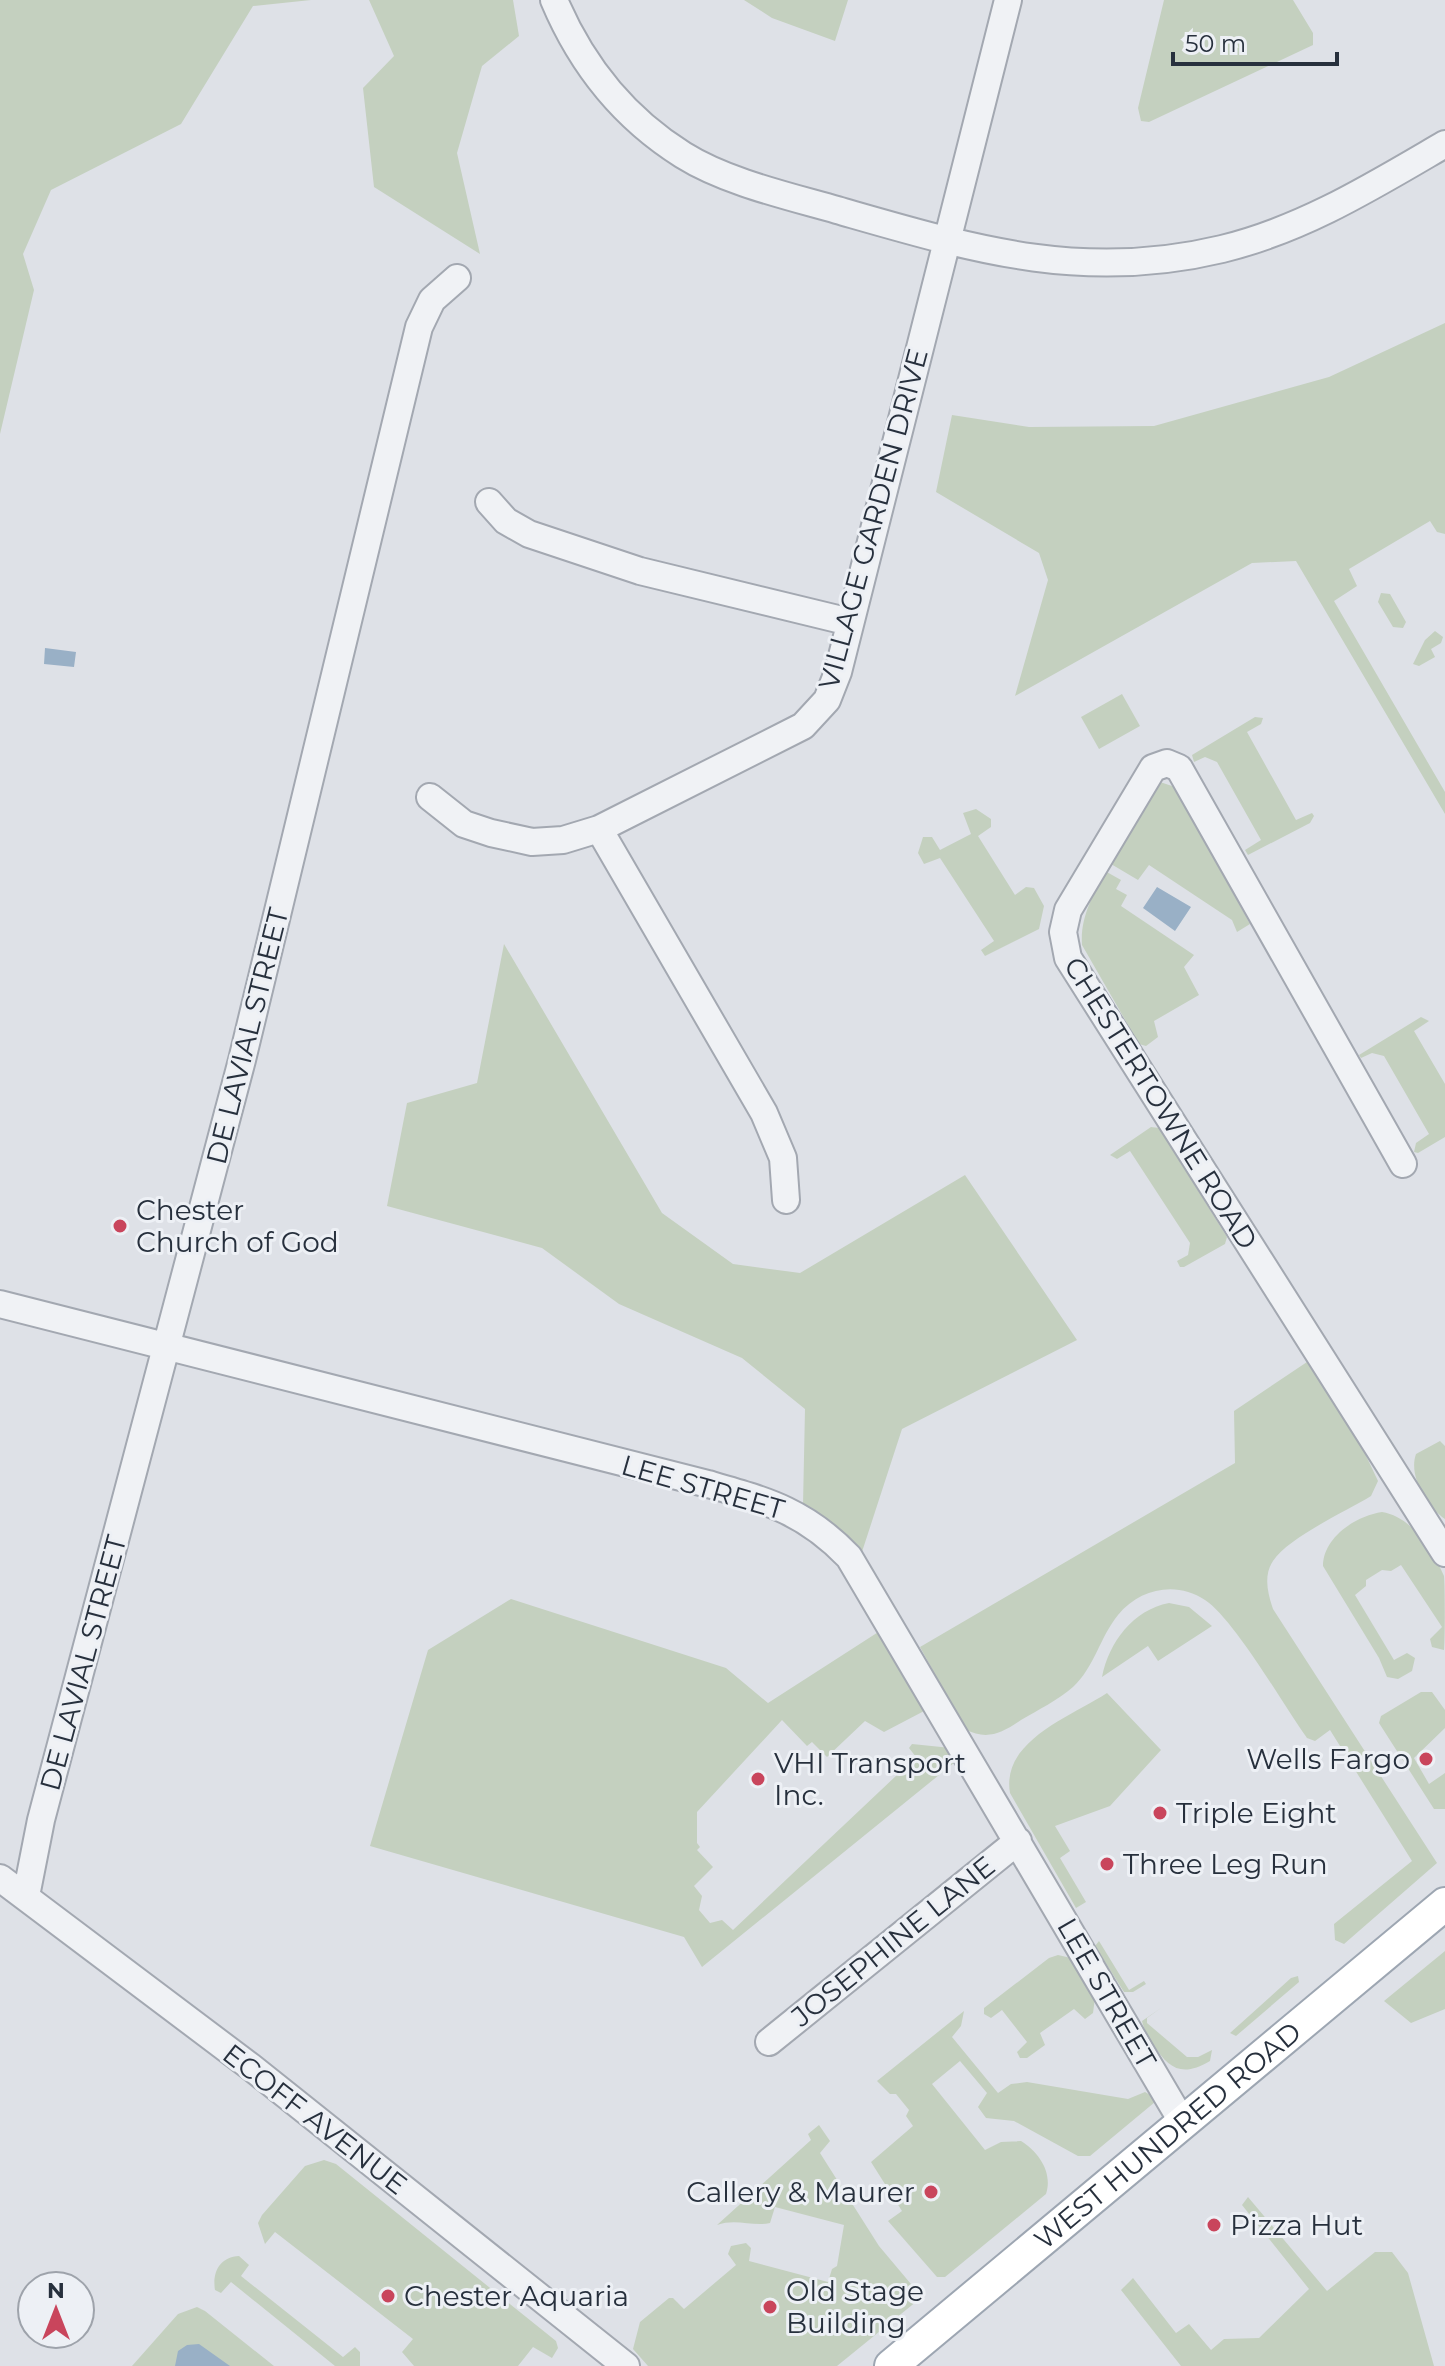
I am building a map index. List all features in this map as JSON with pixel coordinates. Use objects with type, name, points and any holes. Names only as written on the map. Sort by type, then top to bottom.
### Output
[{"type":"main road","name":"WEST HUNDRED ROAD","points":[[891,2366],[1445,1904]]},
{"type":"street","points":[[554,0],[570,38],[622,109],[685,156],[766,190],[1001,255],[1073,263],[1149,261],[1221,249],[1296,227],[1354,198],[1445,144]]},
{"type":"street","name":"VILLAGE GARDEN DRIVE","points":[[430,797],[464,824],[532,842],[563,840],[599,829],[803,726],[827,700],[850,622],[1008,0]]},
{"type":"street","name":"DE LAVIAL STREET","points":[[26,1896],[41,1820],[294,852],[419,327],[432,300],[457,278]]},
{"type":"street","points":[[489,502],[506,521],[529,534],[640,571],[850,622]]},
{"type":"street","name":"CHESTERTOWNE ROAD","points":[[1403,1164],[1179,768],[1167,763],[1153,768],[1068,910],[1063,932],[1067,956],[1445,1553]]},
{"type":"street","points":[[599,829],[764,1113],[783,1158],[786,1200]]},
{"type":"street","name":"LEE STREET","points":[[0,1304],[708,1484],[775,1503],[803,1517],[849,1557],[1183,2123]]},
{"type":"street","name":"JOSEPHINE LANE","points":[[769,2042],[1018,1841]]},
{"type":"street","name":"ECOFF AVENUE","points":[[0,1878],[251,2067],[626,2366]]},
{"type":"green space","points":[[0,0],[311,0],[253,6],[181,124],[51,190],[23,254],[34,290],[0,434]]},
{"type":"green space","points":[[369,0],[513,0],[519,36],[482,66],[457,153],[480,254],[374,187],[363,88],[394,56]]},
{"type":"green space","points":[[744,0],[848,0],[835,41],[772,18]]},
{"type":"green space","points":[[1164,0],[1293,0],[1313,33],[1313,45],[1149,122],[1141,121],[1138,108]]},
{"type":"green space","points":[[1445,323],[1445,534],[1437,532],[1430,521],[1349,569],[1357,586],[1334,601],[1445,792],[1445,814],[1296,561],[1252,563],[1015,696],[1048,580],[1039,553],[936,492],[952,415],[1029,427],[1154,426],[1329,377]]},
{"type":"green space","points":[[1381,593],[1390,594],[1406,622],[1403,628],[1393,627],[1378,602]]},
{"type":"green space","points":[[1435,631],[1443,637],[1441,643],[1431,649],[1435,657],[1419,666],[1413,664],[1425,640]]},
{"type":"green space","points":[[1122,694],[1140,726],[1099,749],[1081,717]]},
{"type":"green space","points":[[1255,717],[1263,718],[1261,724],[1247,732],[1296,820],[1312,813],[1314,816],[1310,823],[1248,855],[1245,850],[1261,840],[1217,762],[1205,757],[1194,762],[1192,755]]},
{"type":"green space","points":[[1160,782],[1175,787],[1250,924],[1237,932],[1232,920],[1149,865],[1138,880],[1111,864]]},
{"type":"green space","points":[[976,809],[991,819],[991,827],[978,836],[1015,895],[1026,887],[1034,888],[1044,906],[1039,929],[985,956],[981,950],[994,941],[940,858],[924,864],[918,853],[923,837],[932,837],[940,850],[971,834],[963,813]]},
{"type":"green space","points":[[1105,871],[1121,880],[1116,889],[1127,895],[1121,906],[1194,955],[1184,967],[1199,995],[1154,1021],[1158,1037],[1146,1046],[1139,1044],[1082,945],[1085,916]]},
{"type":"green space","points":[[504,944],[662,1213],[733,1264],[800,1273],[965,1175],[1077,1340],[902,1429],[860,1558],[833,1524],[803,1505],[805,1409],[742,1358],[619,1304],[542,1248],[387,1206],[407,1103],[477,1083]]},
{"type":"green space","points":[[1421,1017],[1429,1021],[1414,1031],[1445,1084],[1445,1137],[1418,1153],[1414,1152],[1416,1143],[1429,1134],[1384,1056],[1372,1053],[1361,1058],[1359,1055]]},
{"type":"green space","points":[[1151,1127],[1159,1128],[1227,1237],[1225,1244],[1184,1267],[1180,1267],[1177,1261],[1188,1255],[1190,1243],[1130,1151],[1117,1159],[1110,1155]]},
{"type":"green space","points":[[1307,1362],[1360,1443],[1378,1481],[1371,1496],[1304,1534],[1281,1552],[1268,1573],[1269,1597],[1273,1609],[1437,1863],[1344,1944],[1335,1940],[1334,1924],[1412,1861],[1330,1730],[1315,1741],[1307,1738],[1230,1625],[1205,1600],[1171,1589],[1148,1593],[1137,1599],[1118,1615],[1086,1671],[1073,1687],[1048,1705],[994,1734],[973,1733],[965,1729],[920,1647],[1235,1463],[1234,1411]]},
{"type":"green space","points":[[1440,1441],[1445,1446],[1445,1519],[1421,1490],[1414,1463],[1416,1454]]},
{"type":"green space","points":[[1382,1512],[1412,1527],[1427,1545],[1444,1576],[1444,1650],[1432,1647],[1430,1639],[1442,1627],[1401,1565],[1391,1571],[1382,1570],[1366,1580],[1366,1586],[1355,1595],[1394,1660],[1407,1653],[1415,1658],[1412,1671],[1398,1679],[1387,1677],[1379,1658],[1323,1566],[1328,1546],[1342,1530],[1361,1518]]},
{"type":"green space","points":[[511,1599],[726,1668],[768,1703],[883,1629],[926,1710],[884,1732],[865,1721],[827,1757],[812,1742],[807,1746],[782,1720],[697,1812],[697,1843],[700,1847],[697,1850],[713,1867],[694,1886],[702,1896],[699,1910],[710,1923],[722,1920],[733,1930],[916,1757],[909,1748],[912,1744],[951,1748],[960,1758],[702,1967],[684,1937],[370,1846],[428,1650]]},
{"type":"green space","points":[[1169,1603],[1189,1607],[1212,1626],[1158,1661],[1148,1646],[1102,1677],[1110,1652],[1134,1620]]},
{"type":"green space","points":[[1421,1692],[1432,1692],[1445,1710],[1445,1728],[1414,1758],[1429,1784],[1445,1773],[1445,1809],[1434,1809],[1379,1723],[1381,1716]]},
{"type":"green space","points":[[1107,1693],[1161,1750],[1110,1806],[1055,1826],[1070,1851],[1060,1858],[1086,1902],[1076,1908],[1010,1793],[1010,1775],[1016,1759],[1041,1732]]},
{"type":"green space","points":[[1099,1941],[1129,1990],[1144,1981],[1146,1984],[1133,1992],[1124,1992],[1095,1946]]},
{"type":"green space","points":[[1445,1951],[1445,2009],[1411,2023],[1384,2001]]},
{"type":"green space","points":[[1058,1955],[1071,1958],[1095,1998],[1093,2013],[1085,2019],[1074,2009],[1040,2033],[1045,2045],[1027,2058],[1020,2058],[1017,2052],[1027,2042],[1002,2010],[991,2018],[984,2014],[984,2008],[1049,1958]]},
{"type":"green space","points":[[1298,1976],[1299,1982],[1236,2036],[1230,2033],[1291,1978]]},
{"type":"green space","points":[[1161,2008],[1147,2018],[1147,2023],[1187,2057],[1198,2057],[1212,2050],[1210,2061],[1184,2070],[1165,2060],[1142,2021]]},
{"type":"green space","points":[[964,2011],[961,2026],[952,2037],[998,2093],[1011,2084],[1027,2082],[1128,2099],[1145,2092],[1154,2097],[1155,2102],[1090,2156],[1078,2156],[1014,2121],[986,2118],[978,2107],[987,2093],[960,2061],[932,2084],[985,2150],[1001,2142],[1021,2141],[1028,2146],[1043,2164],[1048,2186],[1046,2194],[945,2277],[937,2277],[888,2221],[902,2211],[871,2162],[913,2126],[906,2116],[909,2110],[896,2094],[890,2094],[877,2081]]},
{"type":"green space","points":[[819,2125],[830,2141],[820,2153],[879,2246],[916,2290],[917,2301],[837,2366],[648,2366],[633,2349],[640,2322],[669,2298],[684,2309],[736,2265],[728,2254],[731,2246],[746,2243],[751,2248],[749,2261],[828,2282],[832,2269],[837,2266],[844,2225],[775,2207],[770,2223],[731,2222],[717,2225],[811,2140],[808,2134]]},
{"type":"green space","points":[[324,2160],[336,2164],[556,2341],[558,2348],[552,2358],[533,2347],[518,2366],[414,2366],[402,2352],[413,2339],[275,2232],[265,2244],[258,2223],[262,2215],[305,2166]]},
{"type":"green space","points":[[1248,2197],[1327,2291],[1375,2252],[1392,2252],[1408,2273],[1434,2366],[1181,2366],[1121,2290],[1133,2278],[1176,2333],[1189,2324],[1211,2350],[1224,2339],[1259,2338],[1309,2289],[1242,2205]]},
{"type":"green space","points":[[239,2256],[249,2265],[241,2276],[343,2357],[355,2347],[360,2352],[360,2366],[335,2366],[231,2282],[221,2293],[215,2290],[215,2277],[222,2262]]},
{"type":"green space","points":[[197,2307],[274,2366],[132,2366],[178,2314]]},
{"type":"water","points":[[45,648],[76,652],[74,667],[44,664]]},
{"type":"water","points":[[1157,887],[1191,907],[1175,931],[1143,908]]},
{"type":"water","points":[[199,2344],[230,2366],[175,2366],[178,2351],[187,2345]]},
{"type":"place","name":"Chester Church of God","points":[[120,1226]]},
{"type":"place","name":"Wells Fargo","points":[[1426,1759]]},
{"type":"place","name":"VHI Transport Inc.","points":[[758,1779]]},
{"type":"place","name":"Triple Eight","points":[[1160,1813]]},
{"type":"place","name":"Three Leg Run","points":[[1107,1864]]},
{"type":"place","name":"Callery & Maurer","points":[[931,2192]]},
{"type":"place","name":"Pizza Hut","points":[[1214,2225]]},
{"type":"place","name":"Chester Aquaria","points":[[388,2296]]},
{"type":"place","name":"Old Stage Building","points":[[770,2307]]}]
